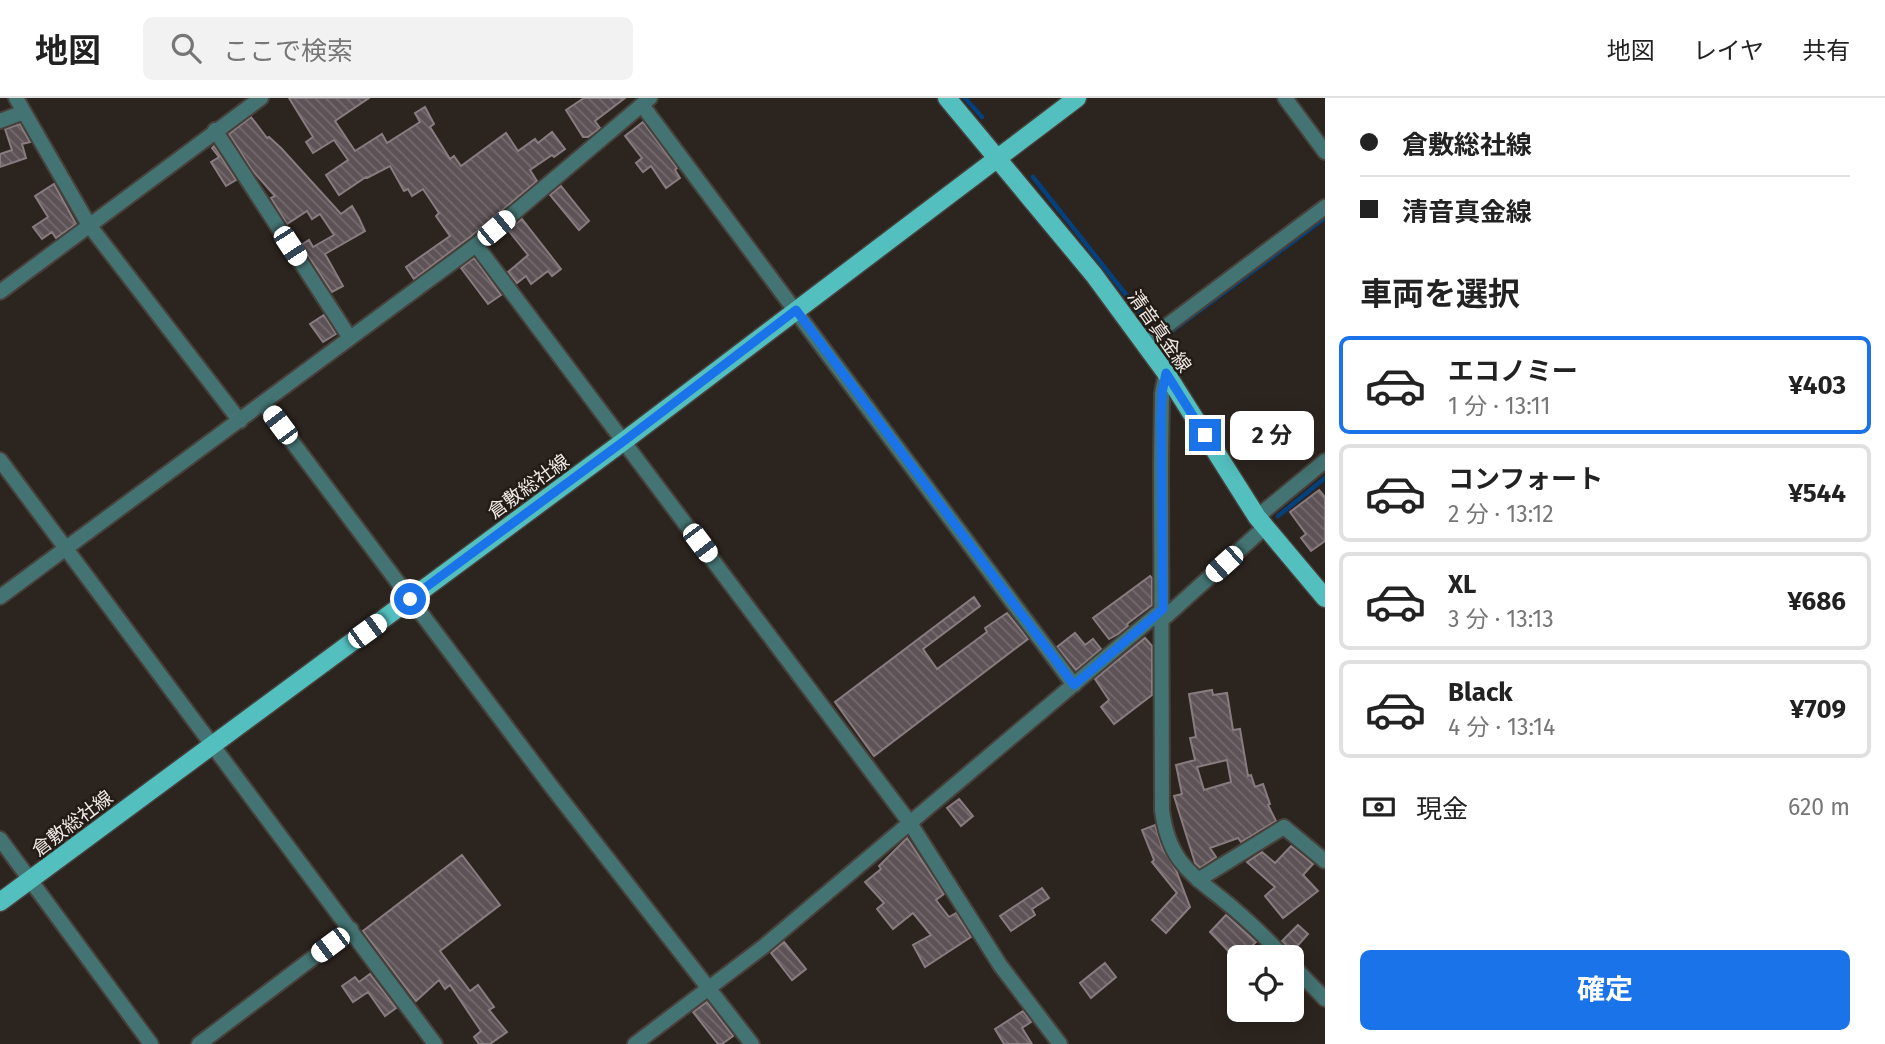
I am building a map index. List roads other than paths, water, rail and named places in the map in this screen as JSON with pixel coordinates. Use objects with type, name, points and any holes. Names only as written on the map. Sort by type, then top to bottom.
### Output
[{"type":"main road","name":"清音真金線","points":[[947,98],[1073,248],[1145,342],[1261,522],[1325,598]]},
{"type":"main road","name":"倉敷総社線","points":[[0,902],[624,441],[1077,98]]},
{"type":"street","points":[[16,98],[89,225],[240,421]]},
{"type":"street","points":[[626,98],[643,105],[1074,685]]},
{"type":"street","points":[[1285,98],[1325,152]]},
{"type":"street","points":[[0,292],[251,100]]},
{"type":"street","points":[[0,597],[476,245],[643,105]]},
{"type":"street","points":[[0,121],[24,112]]},
{"type":"street","points":[[215,130],[350,338]]},
{"type":"street","points":[[1145,342],[1325,207]]},
{"type":"street","points":[[476,245],[910,823],[1000,965],[1060,1044]]},
{"type":"street","points":[[1166,373],[1161,417],[1165,829],[1179,861],[1272,945]]},
{"type":"street","points":[[263,403],[751,1044]]},
{"type":"street","points":[[0,460],[435,1044]]},
{"type":"street","points":[[635,1044],[763,947],[1074,685],[1163,614],[1325,461]]},
{"type":"street","points":[[1198,880],[1284,827],[1325,860]]},
{"type":"street","points":[[0,839],[151,1044]]},
{"type":"street","points":[[199,1044],[351,929]]},
{"type":"street","points":[[1304,977],[1325,999]]},
{"type":"waterway","points":[[965,98],[982,117]]},
{"type":"waterway","points":[[1033,177],[1147,321]]},
{"type":"waterway","points":[[1168,334],[1325,218]]},
{"type":"waterway","points":[[1278,516],[1325,478]]}]
